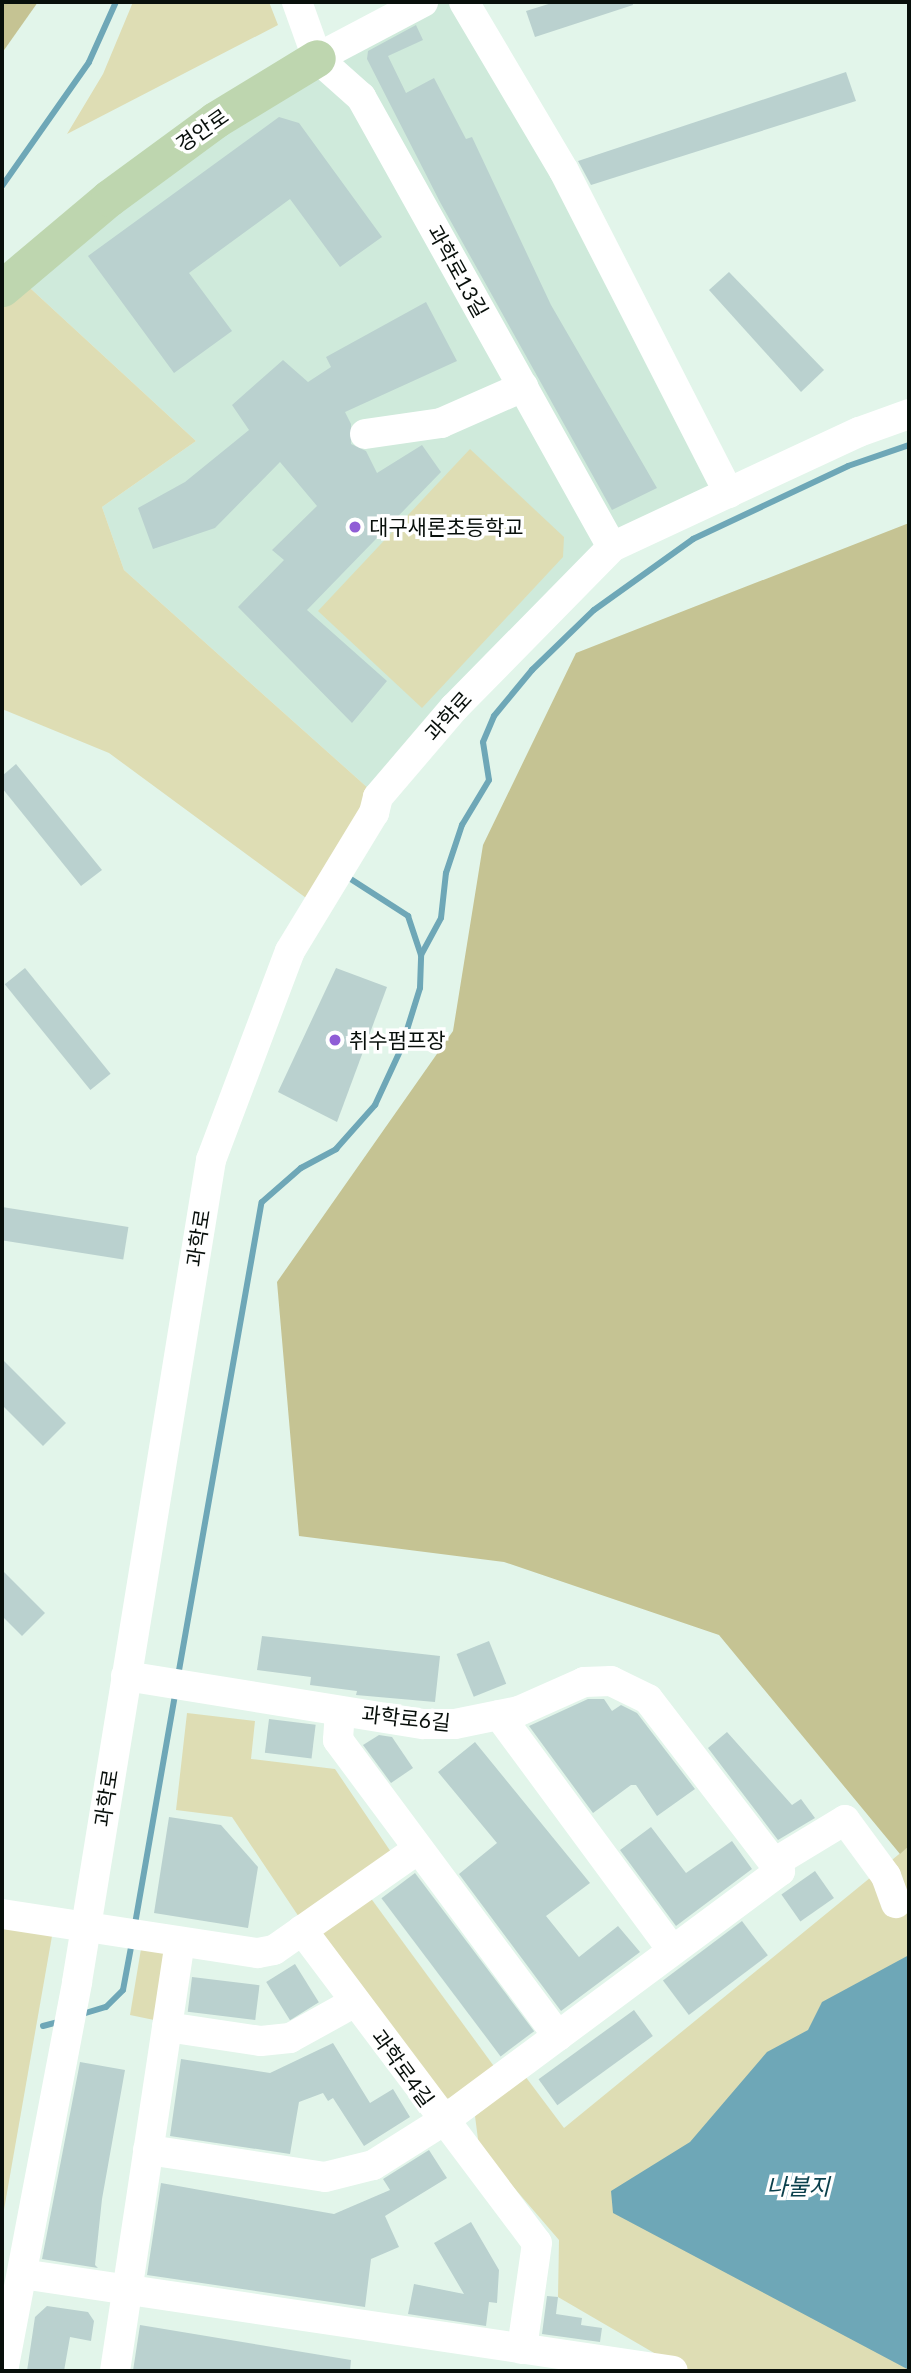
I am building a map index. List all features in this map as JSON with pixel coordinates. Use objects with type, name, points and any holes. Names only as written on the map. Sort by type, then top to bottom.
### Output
[{"type":"main road","name":"경안로","points":[[2,288],[109,198],[215,120],[317,58]]},
{"type":"street","name":"과학로13길","points":[[297,2],[317,58],[361,97],[612,547]]},
{"type":"street","name":"경안로","points":[[317,58],[423,2]]},
{"type":"street","points":[[464,2],[564,172],[729,493]]},
{"type":"street","points":[[365,434],[441,423],[523,387]]},
{"type":"street","name":"과학로","points":[[3,2371],[77,1982],[211,1160],[290,951],[373,814],[377,797],[454,708],[612,547],[909,414]]},
{"type":"street","name":"과학로6길","points":[[126,1676],[423,1724],[455,1724],[499,1715],[584,1682],[611,1681],[629,1686],[648,1699],[777,1867]]},
{"type":"street","points":[[341,1711],[338,1740],[558,2036]]},
{"type":"street","points":[[499,1715],[673,1950]]},
{"type":"street","points":[[148,2150],[325,2177],[373,2165],[443,2121],[673,1950],[777,1867],[845,1820],[886,1876],[901,1904]]},
{"type":"street","points":[[2,1914],[258,1954],[274,1950],[418,1849]]},
{"type":"street","name":"과학로4길","points":[[302,1930],[537,2243],[522,2349]]},
{"type":"street","points":[[115,2371],[167,2027],[166,1940]]},
{"type":"street","points":[[167,2027],[261,2041],[290,2038],[355,2002]]},
{"type":"street","points":[[22,2274],[673,2371]]},
{"type":"shaded area","points":[[2,2],[38,2],[2,53]]},
{"type":"shaded area","points":[[423,2],[464,2],[729,493],[612,547],[378,797],[124,570],[102,507],[196,441],[17,276]]},
{"type":"shaded area","points":[[909,523],[909,1846],[900,1854],[719,1635],[504,1562],[299,1536],[277,1282],[453,1031],[483,845],[576,653]]},
{"type":"green space","points":[[133,2],[269,2],[278,25],[67,134],[103,74]]},
{"type":"green space","points":[[17,276],[196,441],[102,507],[124,570],[378,797],[317,906],[109,753],[2,709],[2,288]]},
{"type":"green space","points":[[470,449],[564,537],[563,557],[422,708],[318,611]]},
{"type":"green space","points":[[187,1713],[255,1721],[251,1759],[335,1769],[393,1855],[299,1917],[232,1817],[176,1810]]},
{"type":"green space","points":[[909,1846],[909,2371],[685,2371],[558,2297],[559,2240],[479,2147],[475,2116],[525,2076],[564,2128]]},
{"type":"green space","points":[[367,1893],[496,2069],[455,2099],[440,2098],[317,1929]]},
{"type":"green space","points":[[2,1927],[52,1936],[2,2221]]},
{"type":"green space","points":[[141,1949],[164,1953],[159,2021],[130,2015]]},
{"type":"water","name":"나불지","points":[[909,1955],[909,2370],[613,2213],[611,2191],[690,2142],[767,2052],[808,2030],[822,2002]]},
{"type":"building","points":[[555,2],[632,2],[633,5],[535,37],[526,11]]},
{"type":"building","points":[[416,25],[423,40],[388,56],[406,93],[434,78],[466,139],[472,137],[551,305],[657,488],[612,510],[440,202],[367,59],[368,51]]},
{"type":"building","points":[[846,72],[856,101],[591,185],[578,161]]},
{"type":"building","points":[[279,117],[299,123],[382,237],[340,267],[290,199],[189,273],[232,331],[174,373],[88,256]]},
{"type":"building","points":[[729,272],[824,370],[801,392],[709,290]]},
{"type":"building","points":[[426,302],[457,361],[345,412],[351,424],[351,444],[366,451],[377,473],[422,445],[441,472],[307,610],[387,681],[352,723],[238,607],[284,560],[272,550],[317,506],[280,462],[215,528],[153,549],[138,508],[185,482],[249,430],[232,405],[283,360],[308,382],[331,367],[326,357]]},
{"type":"building","points":[[16,764],[102,870],[81,886],[2,788],[2,776]]},
{"type":"building","points":[[25,968],[111,1074],[90,1090],[5,984]]},
{"type":"building","name":"취수펌프장","points":[[336,968],[387,987],[337,1122],[278,1092]]},
{"type":"building","points":[[2,1207],[128,1227],[123,1260],[2,1240]]},
{"type":"building","points":[[2,1359],[66,1423],[43,1446],[2,1405]]},
{"type":"building","points":[[2,1570],[45,1613],[22,1636],[2,1616]]},
{"type":"building","points":[[262,1636],[440,1656],[435,1702],[356,1695],[357,1691],[310,1685],[311,1677],[257,1670]]},
{"type":"building","points":[[489,1641],[506,1684],[474,1697],[457,1654]]},
{"type":"building","points":[[588,1699],[604,1699],[612,1711],[621,1705],[637,1713],[695,1789],[657,1816],[636,1785],[631,1785],[593,1813],[529,1726]]},
{"type":"building","points":[[269,1719],[316,1725],[312,1758],[265,1753]]},
{"type":"building","points":[[727,1732],[792,1805],[801,1799],[815,1818],[778,1840],[708,1748]]},
{"type":"building","points":[[379,1735],[392,1737],[413,1768],[391,1783],[363,1745]]},
{"type":"building","points":[[475,1742],[590,1883],[546,1916],[579,1957],[618,1926],[640,1952],[561,2011],[459,1874],[497,1843],[438,1772]]},
{"type":"building","points":[[169,1817],[221,1825],[258,1867],[248,1928],[154,1913]]},
{"type":"building","points":[[651,1827],[686,1873],[732,1841],[752,1869],[676,1926],[620,1850]]},
{"type":"building","points":[[815,1871],[834,1898],[800,1922],[781,1895]]},
{"type":"building","points":[[415,1873],[534,2031],[501,2056],[381,1898]]},
{"type":"building","points":[[742,1921],[768,1955],[689,2015],[663,1981]]},
{"type":"building","points":[[295,1964],[319,2002],[290,2020],[266,1982]]},
{"type":"building","points":[[192,1977],[259,1985],[255,2020],[188,2012]]},
{"type":"building","points":[[634,2010],[653,2036],[557,2105],[539,2079]]},
{"type":"building","points":[[333,2043],[370,2103],[393,2089],[410,2117],[364,2146],[333,2098],[328,2101],[323,2093],[299,2102],[290,2154],[170,2136],[181,2059],[270,2073]]},
{"type":"building","points":[[80,2062],[125,2070],[102,2199],[95,2265],[98,2268],[42,2259]]},
{"type":"building","points":[[429,2150],[447,2178],[385,2216],[399,2247],[371,2259],[365,2307],[147,2275],[161,2183],[334,2214],[390,2190],[383,2179]]},
{"type":"building","points":[[471,2222],[499,2270],[497,2303],[489,2302],[486,2326],[408,2314],[414,2284],[464,2294],[434,2243]]},
{"type":"building","points":[[547,2296],[558,2297],[556,2314],[582,2318],[581,2325],[602,2328],[600,2342],[542,2334]]},
{"type":"building","points":[[47,2306],[88,2312],[94,2321],[91,2341],[70,2337],[64,2371],[27,2371],[35,2317]]},
{"type":"building","points":[[140,2325],[351,2360],[350,2371],[133,2371]]},
{"type":"waterway","points":[[2,186],[89,62],[116,2]]},
{"type":"waterway","points":[[178,1676],[262,1202],[301,1168],[336,1149],[375,1105],[401,1049],[420,988],[421,955],[441,918],[446,873],[462,825],[489,780],[483,742],[494,716],[532,670],[594,610],[693,539],[848,466],[909,445]]},
{"type":"waterway","points":[[346,876],[408,916],[421,955]]},
{"type":"waterway","points":[[135,1924],[175,1694]]},
{"type":"waterway","points":[[79,2015],[106,2007],[123,1990],[132,1942]]},
{"type":"waterway","points":[[43,2026],[62,2021]]},
{"type":"place","name":"대구새론초등학교","points":[[355,527]]},
{"type":"place","name":"취수펌프장","points":[[335,1040]]}]
